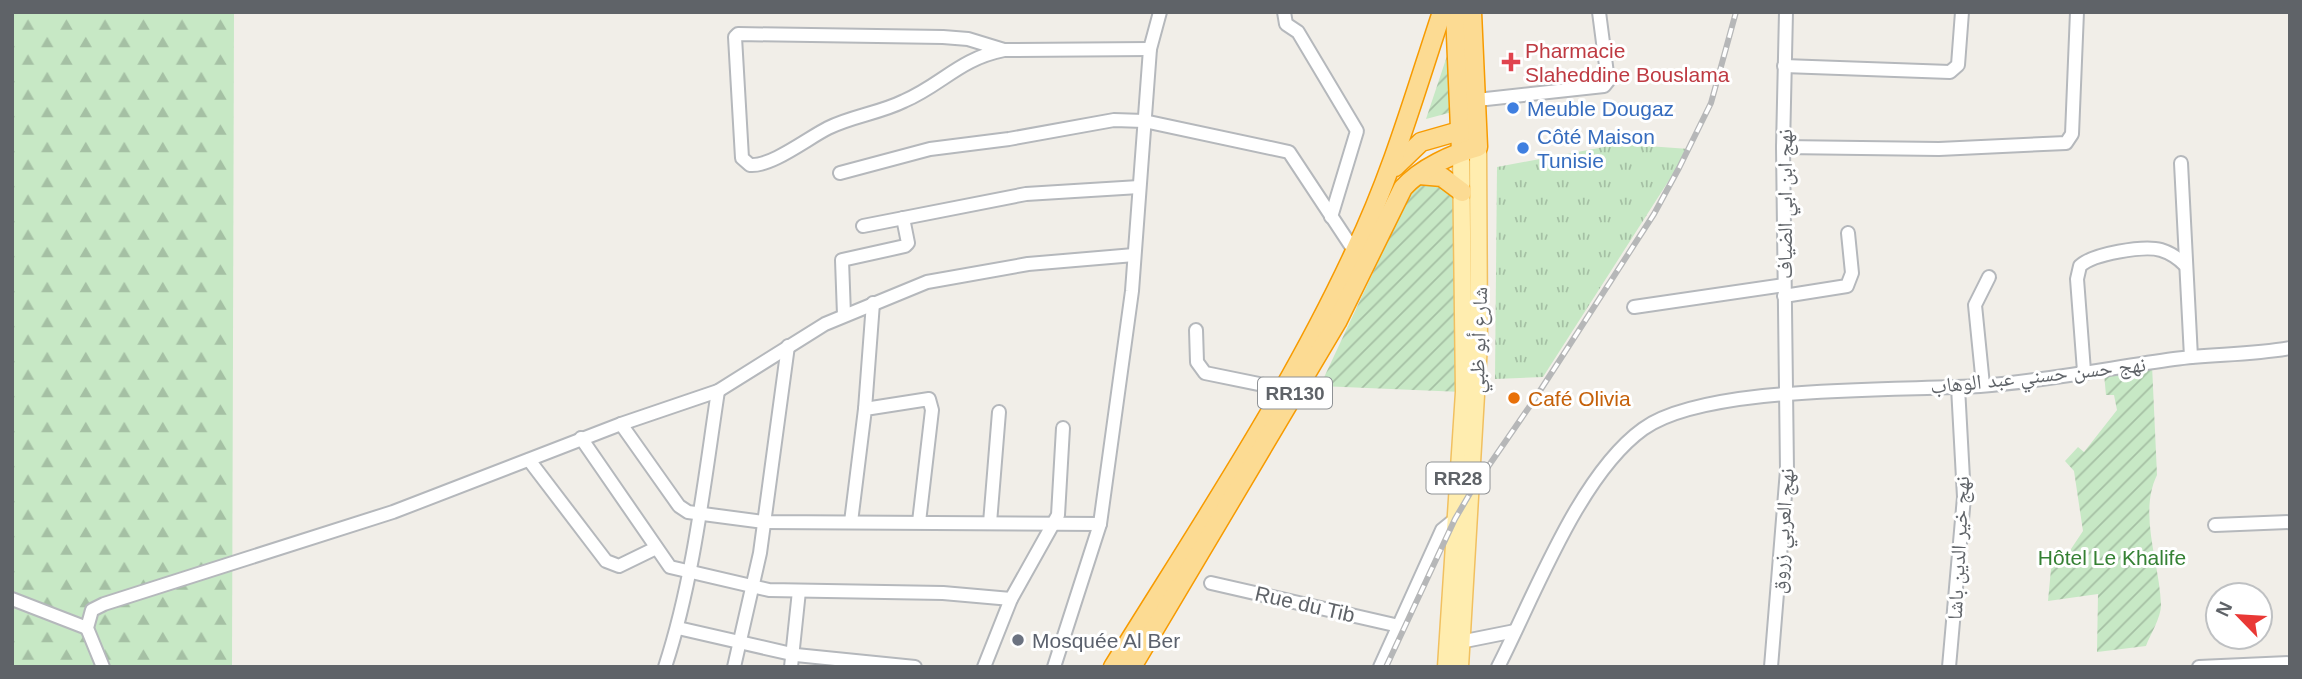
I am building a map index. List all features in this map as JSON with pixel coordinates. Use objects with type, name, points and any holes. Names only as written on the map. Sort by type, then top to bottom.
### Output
[{"type":"highway","points":[[1386,179],[1442,12]]},
{"type":"highway","name":"شارع أبو ظبي","points":[[1455,12],[1459,131],[1469,149]]},
{"type":"highway","name":"شارع أبو ظبي","points":[[1469,149],[1477,127],[1472,12]]},
{"type":"highway","name":"RR130","points":[[1113,667],[1283,389],[1355,252],[1386,179],[1410,150],[1421,142],[1477,127]]},
{"type":"highway","name":"RR130","points":[[1132,667],[1337,321],[1394,204],[1415,176],[1469,149]]},
{"type":"highway","points":[[1415,176],[1442,177],[1462,192]]},
{"type":"main road","name":"شارع أبو ظبي","points":[[1455,659],[1455,519],[1464,392],[1462,192],[1469,149]]},
{"type":"main road","name":"شارع أبو ظبي","points":[[1455,659],[1470,509],[1479,344],[1469,149]]},
{"type":"street","points":[[1054,667],[1101,524],[1120,390],[1134,255],[1150,49],[1160,12]]},
{"type":"street","points":[[1284,12],[1286,24],[1298,32],[1357,131],[1331,217]]},
{"type":"street","points":[[1477,100],[1604,86],[1608,81],[1599,12]]},
{"type":"street","name":"نهج ابن ابي الضياف","points":[[1785,396],[1783,147],[1786,12]]},
{"type":"street","points":[[1784,66],[1950,72],[1958,65],[1962,12]]},
{"type":"street","points":[[1783,147],[1940,149],[2066,143],[2072,134],[2077,12]]},
{"type":"street","points":[[1004,50],[968,39],[943,37],[738,34],[735,37],[742,158],[750,165],[758,166],[830,127],[918,95],[968,61],[1004,50],[1150,49]]},
{"type":"street","points":[[840,173],[963,143],[1009,139],[1114,120],[1144,121],[1289,152],[1355,252]]},
{"type":"street","points":[[2181,163],[2191,357]]},
{"type":"street","points":[[863,226],[1026,194],[1139,187]]},
{"type":"street","points":[[844,316],[842,260],[905,246],[903,218]]},
{"type":"street","points":[[1634,307],[1847,286],[1852,273],[1849,233]]},
{"type":"street","points":[[2084,371],[2077,279],[2080,266],[2090,259],[2147,248],[2168,252],[2185,265]]},
{"type":"street","points":[[103,667],[87,628],[92,610],[104,604],[393,512],[581,438],[718,391],[788,346],[844,316],[927,282],[1028,264],[1134,255]]},
{"type":"street","points":[[1983,385],[1975,305],[1989,278]]},
{"type":"street","points":[[851,522],[865,409],[873,303]]},
{"type":"street","points":[[1196,330],[1197,362],[1205,373],[1283,389]]},
{"type":"street","points":[[734,667],[764,522],[788,346]]},
{"type":"street","name":"نهج حسن حسني عبد الوهاب","points":[[1498,667],[1596,480],[1618,452],[1643,429],[1687,408],[1785,396],[1983,385],[2191,357],[2290,348]]},
{"type":"street","name":"نهج خير الدين باشا","points":[[1949,667],[1964,497],[1958,387]]},
{"type":"street","points":[[665,667],[678,628],[689,574],[718,391]]},
{"type":"street","name":"نهج العربي زروق","points":[[1772,667],[1786,515],[1785,396]]},
{"type":"street","points":[[865,409],[933,402],[919,522]]},
{"type":"street","points":[[990,523],[999,412]]},
{"type":"street","points":[[621,424],[679,506],[699,514],[764,522],[1101,524]]},
{"type":"street","points":[[985,667],[1011,599],[1059,511],[1063,428]]},
{"type":"street","points":[[581,438],[670,567],[689,574],[711,576],[752,587],[800,591],[943,593],[1011,599]]},
{"type":"street","points":[[528,460],[606,561],[620,566],[656,548]]},
{"type":"street","points":[[1380,667],[1442,530],[1470,509]]},
{"type":"street","points":[[2216,525],[2290,522]]},
{"type":"street","name":"Rue du Tib","points":[[1211,583],[1399,625]]},
{"type":"street","points":[[793,661],[800,591]]},
{"type":"street","points":[[12,600],[87,628]]},
{"type":"street","points":[[678,628],[741,643],[793,661],[915,667]]},
{"type":"street","points":[[1455,659],[1515,631]]},
{"type":"street","points":[[2199,667],[2290,663]]},
{"type":"green space","points":[[12,12],[234,12],[232,667],[12,667]]},
{"type":"green space","points":[[1454,35],[1456,111],[1426,119]]},
{"type":"green space","points":[[1620,144],[1689,149],[1543,377],[1495,379],[1497,167]]},
{"type":"green space","points":[[1421,170],[1459,190],[1462,392],[1320,386]]},
{"type":"green space","name":"Hôtel Le Khalife","points":[[2152,365],[2157,475],[2149,506],[2161,610],[2146,646],[2097,652],[2098,594],[2048,601],[2051,569],[2069,552],[2083,531],[2074,471],[2065,461],[2078,447],[2084,452],[2117,410],[2114,395],[2106,395],[2104,374]]},
{"type":"railway","points":[[1386,667],[1455,519],[1472,490],[1534,400],[1654,214],[1679,168],[1711,103],[1736,12]]},
{"type":"place","name":"Pharmacie Slaheddine Bouslama","points":[[1511,62]]},
{"type":"place","name":"Meuble Dougaz","points":[[1513,108]]},
{"type":"place","name":"Côté Maison Tunisie","points":[[1523,148]]},
{"type":"place","name":"Café Olivia","points":[[1514,398]]},
{"type":"place","name":"Mosquée Al Ber","points":[[1018,640]]}]
